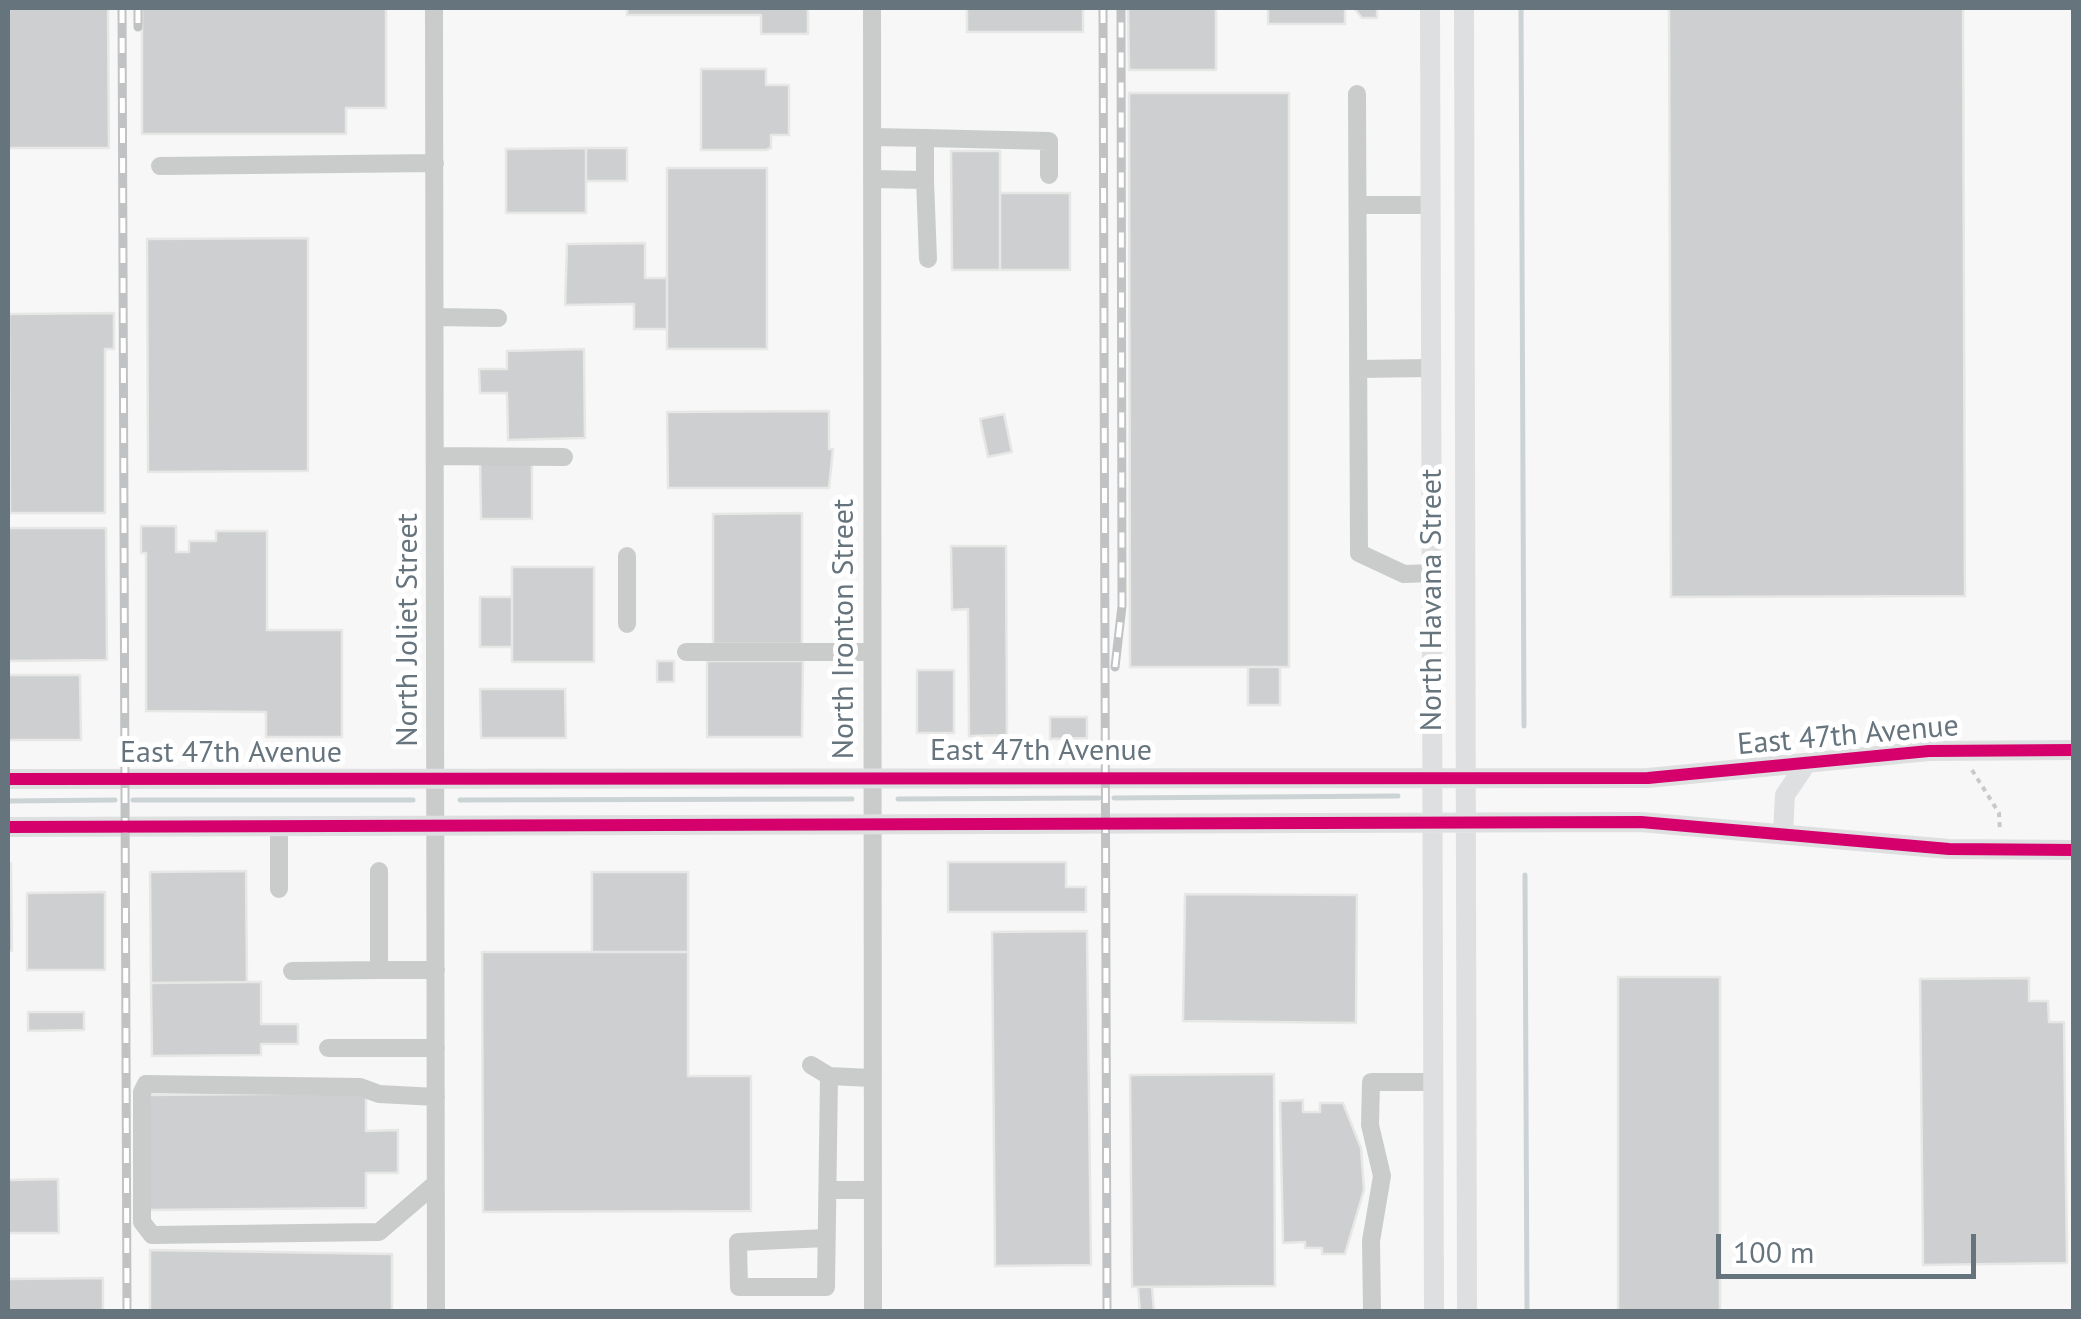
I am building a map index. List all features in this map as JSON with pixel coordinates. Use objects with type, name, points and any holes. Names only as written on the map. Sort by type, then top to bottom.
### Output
[{"type":"main road","name":"North Havana Street","points":[[1430,8],[1434,1312]]},
{"type":"main road","name":"North Havana Street","points":[[1464,8],[1468,1312]]},
{"type":"main road","name":"East 47th Avenue","points":[[8,778],[1676,776],[1940,750],[2074,750]]},
{"type":"main road","points":[[1783,834],[1785,795],[1806,764]]},
{"type":"main road","points":[[8,827],[1665,822],[1948,848],[2074,850]]},
{"type":"street","name":"North Joliet Street","points":[[434,8],[436,1312]]},
{"type":"street","name":"North Ironton Street","points":[[872,8],[873,1312]]},
{"type":"street","points":[[1357,94],[1359,553],[1404,574],[1432,573]]},
{"type":"street","points":[[872,137],[1049,140],[1049,175]]},
{"type":"street","points":[[926,138],[928,260]]},
{"type":"street","points":[[160,166],[435,164]]},
{"type":"street","points":[[872,179],[925,180]]},
{"type":"street","points":[[1358,205],[1430,205]]},
{"type":"street","points":[[435,317],[498,318]]},
{"type":"street","points":[[1358,368],[1431,368]]},
{"type":"street","points":[[435,456],[564,457]]},
{"type":"street","points":[[627,556],[627,624]]},
{"type":"street","points":[[686,652],[872,652]]},
{"type":"street","points":[[279,826],[279,889]]},
{"type":"street","points":[[379,871],[379,970]]},
{"type":"street","points":[[292,971],[436,970]]},
{"type":"street","points":[[328,1048],[436,1048]]},
{"type":"street","points":[[811,1065],[830,1076],[872,1078]]},
{"type":"street","points":[[826,1238],[738,1242],[739,1286],[826,1286],[830,1076]]},
{"type":"street","points":[[1372,1312],[1371,1241],[1382,1176],[1370,1125],[1371,1082],[1432,1082]]},
{"type":"street","points":[[435,1184],[380,1232],[152,1235],[142,1222],[146,1084],[360,1087],[379,1094],[436,1098]]},
{"type":"street","points":[[829,1190],[873,1190]]},
{"type":"path","points":[[1972,760],[1977,782],[1999,813],[2000,832]]},
{"type":"building","points":[[8,8],[108,8],[109,148],[8,148]]},
{"type":"building","points":[[142,8],[386,8],[386,108],[346,108],[346,134],[142,134]]},
{"type":"building","points":[[627,8],[808,8],[808,34],[761,34],[761,15],[627,15]]},
{"type":"building","points":[[967,8],[1083,8],[1083,32],[967,32]]},
{"type":"building","points":[[1128,8],[1216,8],[1216,70],[1129,70]]},
{"type":"building","points":[[1268,8],[1345,8],[1345,24],[1268,24]]},
{"type":"building","points":[[1354,8],[1377,8],[1377,18],[1362,18]]},
{"type":"building","points":[[1669,8],[1963,8],[1965,596],[1671,597]]},
{"type":"building","points":[[701,69],[766,69],[766,85],[789,85],[789,135],[771,135],[771,148],[766,150],[701,150]]},
{"type":"building","points":[[1129,93],[1289,93],[1289,667],[1130,667]]},
{"type":"building","points":[[586,148],[627,148],[627,181],[586,181]]},
{"type":"building","points":[[586,148],[586,213],[506,213],[506,149]]},
{"type":"building","points":[[951,151],[1000,151],[1000,270],[952,270]]},
{"type":"building","points":[[667,168],[767,168],[767,349],[667,349]]},
{"type":"building","points":[[1000,193],[1070,193],[1070,270],[1000,270]]},
{"type":"building","points":[[308,238],[308,471],[148,472],[147,239]]},
{"type":"building","points":[[645,243],[645,278],[667,278],[667,329],[634,329],[634,304],[565,305],[567,244]]},
{"type":"building","points":[[114,313],[114,349],[105,349],[105,513],[10,513],[9,314]]},
{"type":"building","points":[[584,349],[585,438],[508,440],[507,393],[480,393],[479,369],[507,369],[507,351]]},
{"type":"building","points":[[829,411],[829,449],[833,449],[829,488],[668,488],[667,412]]},
{"type":"building","points":[[1004,414],[1012,452],[988,457],[980,419]]},
{"type":"building","points":[[480,461],[532,461],[532,519],[481,519]]},
{"type":"building","points":[[802,513],[802,644],[713,644],[713,514]]},
{"type":"building","points":[[141,526],[176,526],[176,552],[189,552],[189,541],[216,541],[216,531],[267,531],[267,630],[342,630],[342,737],[266,737],[266,712],[146,711],[146,553],[141,553]]},
{"type":"building","points":[[8,528],[106,528],[107,660],[8,661]]},
{"type":"building","points":[[951,546],[1006,546],[1007,735],[969,736],[968,609],[952,610]]},
{"type":"building","points":[[512,567],[594,567],[594,662],[512,662]]},
{"type":"building","points":[[480,597],[512,597],[512,647],[480,647]]},
{"type":"building","points":[[657,661],[674,661],[674,682],[657,682]]},
{"type":"building","points":[[707,661],[803,661],[802,737],[707,737]]},
{"type":"building","points":[[1248,667],[1280,667],[1280,705],[1248,705]]},
{"type":"building","points":[[917,670],[954,670],[954,733],[917,733]]},
{"type":"building","points":[[8,675],[80,675],[81,740],[8,740]]},
{"type":"building","points":[[480,689],[565,689],[566,738],[481,738]]},
{"type":"building","points":[[1050,717],[1087,717],[1087,738],[1050,739]]},
{"type":"building","points":[[948,862],[1066,862],[1066,887],[1086,887],[1086,912],[948,912]]},
{"type":"building","points":[[11,863],[12,951],[8,951]]},
{"type":"building","points":[[246,871],[247,982],[151,983],[150,872]]},
{"type":"building","points":[[592,872],[688,872],[688,952],[592,952]]},
{"type":"building","points":[[105,892],[105,970],[27,970],[27,893]]},
{"type":"building","points":[[1185,894],[1357,895],[1356,1023],[1183,1021]]},
{"type":"building","points":[[1087,931],[1091,1265],[995,1266],[992,932]]},
{"type":"building","points":[[482,952],[688,952],[688,1076],[751,1076],[751,1211],[483,1212]]},
{"type":"building","points":[[1618,977],[1720,977],[1720,1312],[1618,1312]]},
{"type":"building","points":[[2029,978],[2029,1001],[2048,1001],[2049,1022],[2064,1022],[2067,1263],[1923,1265],[1920,979]]},
{"type":"building","points":[[261,982],[261,1024],[298,1024],[298,1044],[261,1044],[261,1055],[152,1056],[151,983]]},
{"type":"building","points":[[28,1012],[84,1012],[84,1030],[28,1031]]},
{"type":"building","points":[[1274,1074],[1275,1286],[1132,1287],[1130,1075]]},
{"type":"building","points":[[366,1093],[366,1131],[398,1130],[398,1173],[366,1173],[366,1208],[149,1210],[148,1095]]},
{"type":"building","points":[[1303,1100],[1303,1112],[1320,1112],[1320,1103],[1343,1103],[1361,1148],[1364,1190],[1345,1254],[1322,1254],[1322,1248],[1305,1248],[1305,1242],[1283,1243],[1280,1101]]},
{"type":"building","points":[[58,1179],[59,1233],[8,1233],[8,1180]]},
{"type":"building","points":[[150,1250],[392,1254],[392,1310],[150,1312]]},
{"type":"building","points":[[103,1278],[103,1312],[8,1312],[8,1279]]},
{"type":"building","points":[[1138,1287],[1152,1287],[1154,1312],[1140,1312]]},
{"type":"waterway","points":[[1521,8],[1524,726]]},
{"type":"waterway","points":[[1114,798],[1398,796]]},
{"type":"waterway","points":[[898,799],[1099,798]]},
{"type":"waterway","points":[[460,800],[852,799]]},
{"type":"waterway","points":[[8,801],[115,800]]},
{"type":"waterway","points":[[133,800],[413,800]]},
{"type":"waterway","points":[[1525,875],[1527,1312]]},
{"type":"railway","points":[[122,8],[127,1312]]},
{"type":"railway","points":[[138,8],[138,27]]},
{"type":"railway","points":[[1103,8],[1107,1312]]},
{"type":"railway","points":[[1115,667],[1122,606],[1121,8]]},
{"type":"cycle path","points":[[8,779],[1648,778],[1929,751],[2074,750]]},
{"type":"cycle path","points":[[8,827],[1641,822],[1949,849],[2074,850]]}]
